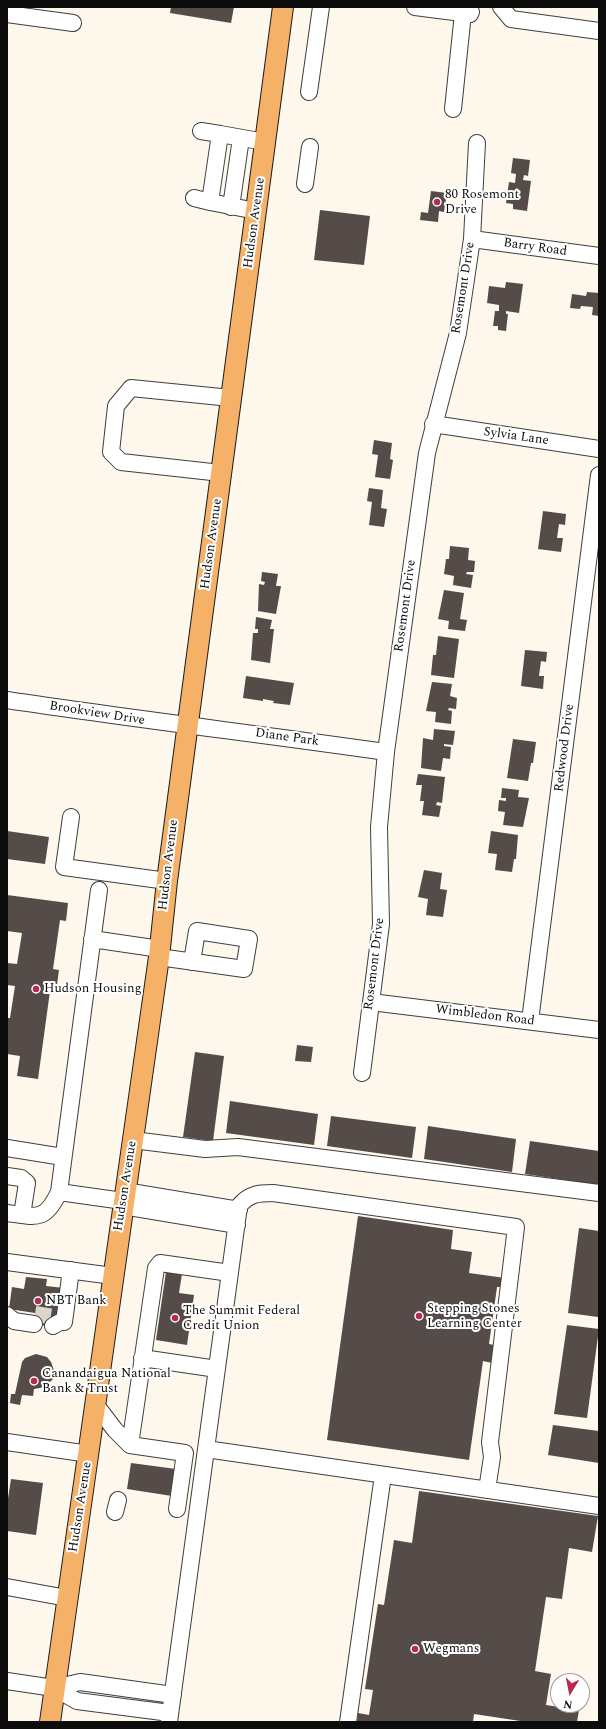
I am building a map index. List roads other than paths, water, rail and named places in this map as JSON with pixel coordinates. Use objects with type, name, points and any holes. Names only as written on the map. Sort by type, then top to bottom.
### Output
[{"type":"main road","name":"Hudson Avenue","points":[[50,1722],[159,953],[187,726],[283,7]]},
{"type":"street","points":[[309,92],[321,7]]},
{"type":"street","points":[[415,7],[467,10],[453,109]]},
{"type":"street","points":[[501,7],[511,19],[599,31]]},
{"type":"street","points":[[7,14],[73,23]]},
{"type":"street","points":[[201,131],[265,142]]},
{"type":"street","points":[[210,202],[220,134]]},
{"type":"street","points":[[231,207],[241,138]]},
{"type":"street","name":"Rosemont Drive","points":[[362,1073],[381,924],[379,827],[386,752],[427,453],[458,333],[472,239],[477,142]]},
{"type":"street","points":[[305,184],[310,147]]},
{"type":"street","points":[[194,198],[231,207],[256,211]]},
{"type":"street","name":"Barry Road","points":[[472,239],[599,256]]},
{"type":"street","points":[[221,473],[121,462],[111,452],[116,406],[131,388],[231,398]]},
{"type":"street","name":"Sylvia Lane","points":[[434,424],[599,449]]},
{"type":"street","name":"Redwood Drive","points":[[530,1021],[599,474]]},
{"type":"street","name":"Brookview Drive","points":[[7,700],[187,726]]},
{"type":"street","name":"Diane Park","points":[[187,726],[216,728],[386,752]]},
{"type":"street","points":[[71,817],[64,867],[167,881]]},
{"type":"street","points":[[7,1176],[21,1178],[27,1183],[14,1214],[43,1215],[52,1207],[59,1192],[99,890]]},
{"type":"street","points":[[92,939],[159,953],[192,962]]},
{"type":"street","name":"Wimbledon Road","points":[[371,1002],[599,1030]]},
{"type":"street","points":[[133,1140],[205,1150],[238,1148],[599,1193]]},
{"type":"street","points":[[7,1148],[63,1157]]},
{"type":"street","points":[[59,1192],[238,1217]]},
{"type":"street","points":[[54,1688],[77,1701],[170,1718],[239,1206],[247,1197],[260,1193],[273,1193],[516,1227],[490,1442],[492,1457],[487,1490]]},
{"type":"street","points":[[7,1262],[113,1276]]},
{"type":"street","points":[[130,1444],[156,1268],[160,1263],[230,1273]]},
{"type":"street","points":[[56,1322],[64,1322],[71,1270]]},
{"type":"street","points":[[8,1316],[14,1322],[34,1319]]},
{"type":"street","points":[[142,1358],[217,1369]]},
{"type":"street","points":[[96,1406],[115,1430],[130,1444],[185,1453],[177,1509]]},
{"type":"street","points":[[7,1442],[89,1454]]},
{"type":"street","points":[[206,1449],[599,1506]]},
{"type":"street","points":[[348,1722],[384,1475]]},
{"type":"street","points":[[7,1587],[67,1598]]},
{"type":"street","points":[[7,1682],[54,1688],[80,1682],[173,1695]]},
{"type":"tunnel","points":[[35,1314],[55,1317]]},
{"type":"place","name":"80 Rosemont Drive","points":[[437,202]]},
{"type":"place","name":"Hudson Housing","points":[[36,989]]},
{"type":"place","name":"NBT Bank","points":[[38,1301]]},
{"type":"place","name":"Stepping Stones Learning Center","points":[[419,1316]]},
{"type":"place","name":"The Summit Federal Credit Union","points":[[175,1318]]},
{"type":"place","name":"Canandaigua National Bank & Trust","points":[[34,1381]]},
{"type":"place","name":"Wegmans","points":[[415,1649]]}]
